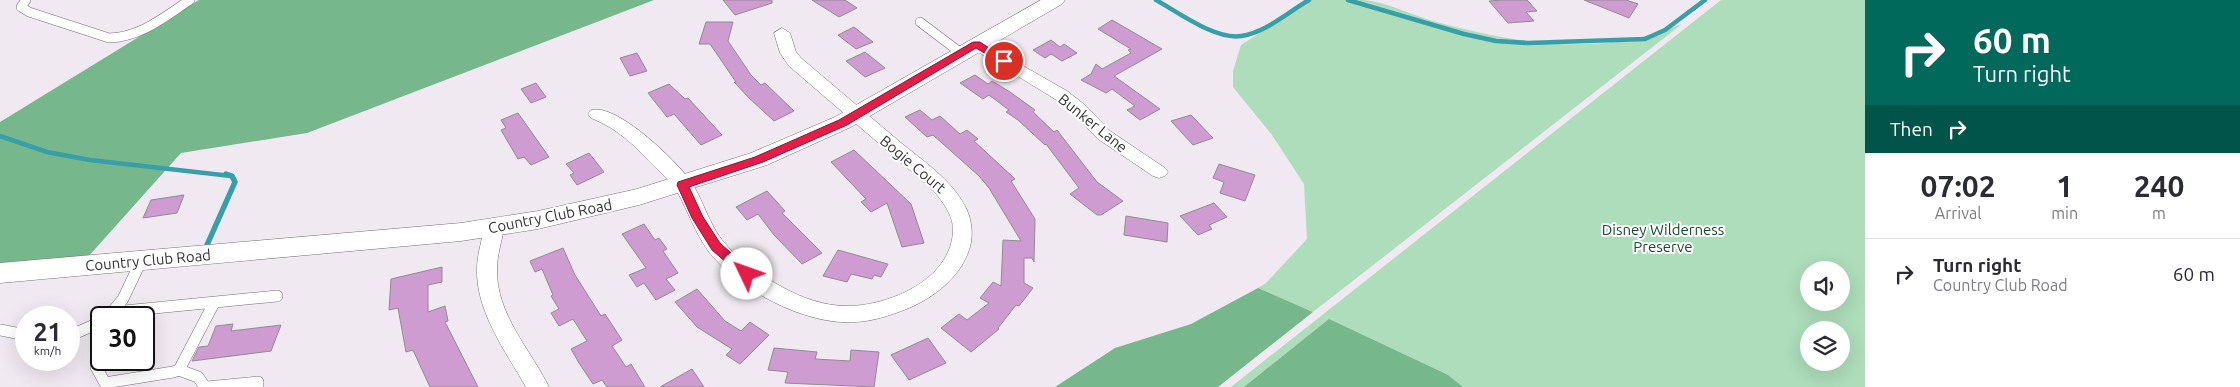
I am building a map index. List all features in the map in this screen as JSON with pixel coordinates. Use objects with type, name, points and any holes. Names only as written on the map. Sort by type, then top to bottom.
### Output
[{"type":"street","name":"Country Club Road","points":[[0,273],[494,227],[589,210],[682,185],[759,159],[856,116],[1055,0]]},
{"type":"street","name":"Bogie Court","points":[[597,114],[624,126],[635,135],[682,185],[698,218],[716,247],[747,274],[776,293],[808,308],[839,314],[871,312],[902,304],[928,290],[953,262],[963,235],[960,216],[946,191],[795,62],[788,53],[782,33]]},
{"type":"street","name":"Bunker Lane","points":[[969,49],[1061,95],[1079,109],[1104,134],[1159,172]]},
{"type":"street","points":[[494,227],[487,271],[489,290],[497,314],[538,387]]},
{"type":"lane","points":[[26,0],[21,7],[29,12],[117,39],[132,36],[190,0]]},
{"type":"lane","points":[[920,22],[969,49]]},
{"type":"lane","points":[[113,306],[141,261]]},
{"type":"lane","points":[[155,312],[277,296]]},
{"type":"lane","points":[[179,370],[214,303]]},
{"type":"lane","points":[[0,330],[15,333]]},
{"type":"lane","points":[[98,371],[105,383],[179,370],[198,377],[206,387],[258,382],[257,387]]},
{"type":"green space","points":[[199,0],[654,0],[307,133],[181,153],[87,258],[0,264],[0,122]]},
{"type":"green space","points":[[1311,0],[1373,1],[1433,21],[1465,29],[1527,41],[1558,44],[1619,41],[1650,35],[1682,24],[1313,312],[1258,288],[1266,283],[1307,239],[1304,184],[1272,135],[1233,87],[1233,71],[1241,45]]},
{"type":"green space","name":"Disney Wilderness Preserve","points":[[1721,0],[1865,0],[1865,387],[1231,387]]},
{"type":"green space","points":[[1258,288],[1313,312],[1218,387],[1055,387],[1115,348],[1191,324]]},
{"type":"green space","points":[[1329,319],[1448,375],[1463,387],[1244,387]]},
{"type":"building","points":[[723,0],[772,0],[772,3],[735,15]]},
{"type":"building","points":[[812,0],[845,0],[857,8],[839,17]]},
{"type":"building","points":[[1527,0],[1537,11],[1526,12],[1534,21],[1508,23],[1489,1]]},
{"type":"building","points":[[1584,0],[1626,0],[1638,4],[1629,18]]},
{"type":"building","points":[[1112,20],[1162,49],[1114,76],[1160,109],[1140,120],[1127,110],[1135,106],[1112,89],[1106,93],[1081,80],[1091,74],[1096,64],[1102,69],[1131,53],[1128,50],[1131,49],[1098,29]]},
{"type":"building","points":[[706,22],[733,22],[728,41],[751,75],[761,85],[765,83],[794,111],[774,121],[750,99],[734,82],[736,82],[710,44],[699,44]]},
{"type":"building","points":[[854,27],[873,42],[856,49],[838,35]]},
{"type":"building","points":[[1051,40],[1060,47],[1064,44],[1077,53],[1062,61],[1051,54],[1045,58],[1033,50]]},
{"type":"building","points":[[865,52],[885,68],[865,77],[846,61]]},
{"type":"building","points":[[637,53],[647,71],[630,76],[620,58]]},
{"type":"building","points":[[975,75],[988,84],[992,81],[1035,110],[1033,112],[1054,132],[1057,130],[1097,182],[1123,201],[1101,215],[1097,215],[1070,194],[1079,188],[1046,144],[1006,112],[1009,110],[989,95],[983,99],[960,83]]},
{"type":"building","points":[[536,83],[546,97],[531,103],[521,89]]},
{"type":"building","points":[[669,84],[685,99],[688,98],[722,135],[701,145],[674,114],[667,117],[648,93]]},
{"type":"building","points":[[920,110],[932,120],[940,116],[960,134],[967,130],[978,139],[974,141],[1015,179],[1011,181],[1035,219],[1034,262],[1032,258],[1024,258],[1024,283],[1033,288],[1019,306],[1016,305],[999,329],[971,352],[941,328],[959,314],[967,320],[989,303],[980,298],[993,282],[1001,286],[1003,240],[1021,241],[989,188],[979,176],[933,135],[927,137],[905,117]]},
{"type":"building","points":[[518,113],[549,157],[531,165],[524,157],[518,159],[501,130],[506,128],[501,120]]},
{"type":"building","points":[[1191,115],[1213,138],[1193,145],[1171,121]]},
{"type":"building","points":[[854,150],[911,204],[924,243],[902,247],[887,203],[871,212],[861,202],[866,199],[831,162]]},
{"type":"building","points":[[589,153],[604,172],[577,185],[570,175],[574,173],[566,164]]},
{"type":"building","points":[[1219,164],[1255,175],[1245,201],[1220,193],[1224,182],[1213,178]]},
{"type":"building","points":[[767,191],[785,211],[782,213],[822,253],[802,264],[774,235],[758,214],[747,220],[736,207]]},
{"type":"building","points":[[184,195],[177,213],[143,218],[151,200]]},
{"type":"building","points":[[1214,203],[1227,217],[1209,225],[1212,229],[1198,235],[1180,216]]},
{"type":"building","points":[[1126,216],[1168,223],[1167,242],[1124,235]]},
{"type":"building","points":[[644,224],[655,240],[659,238],[667,249],[663,251],[678,273],[666,279],[675,290],[656,300],[644,283],[637,287],[629,275],[646,268],[622,234]]},
{"type":"building","points":[[563,248],[575,275],[601,316],[605,314],[622,340],[612,346],[626,367],[631,364],[645,387],[607,387],[602,380],[593,384],[579,363],[571,349],[587,341],[573,319],[559,326],[551,313],[559,309],[551,296],[553,295],[542,269],[535,272],[530,261]]},
{"type":"building","points":[[838,250],[888,264],[881,277],[874,275],[872,279],[851,274],[847,282],[823,276]]},
{"type":"building","points":[[442,267],[442,282],[428,285],[428,312],[445,306],[448,321],[445,322],[478,387],[430,387],[413,350],[406,352],[398,308],[389,310],[391,279]]},
{"type":"building","points":[[697,289],[725,321],[741,331],[750,322],[769,335],[740,364],[726,355],[732,349],[697,327],[675,302]]},
{"type":"building","points":[[233,324],[231,331],[281,325],[271,351],[192,361],[199,347],[208,346],[216,326]]},
{"type":"building","points":[[928,338],[946,363],[909,380],[891,355]]},
{"type":"building","points":[[774,348],[817,352],[815,359],[850,361],[851,350],[879,352],[874,387],[785,383],[788,372],[768,370]]},
{"type":"building","points":[[692,369],[704,387],[660,387]]},
{"type":"waterway","points":[[1156,0],[1208,30],[1231,36],[1241,36],[1259,31],[1309,0]]},
{"type":"waterway","points":[[1348,0],[1464,34],[1496,41],[1528,43],[1645,39],[1665,30],[1705,0]]},
{"type":"waterway","points":[[0,136],[47,152],[90,160],[231,176]]},
{"type":"waterway","points":[[207,245],[235,182],[232,176],[226,174]]},
{"type":"route","points":[[747,274],[716,247],[698,218],[682,185],[712,176],[802,142],[880,103],[976,44],[1004,61]]}]
